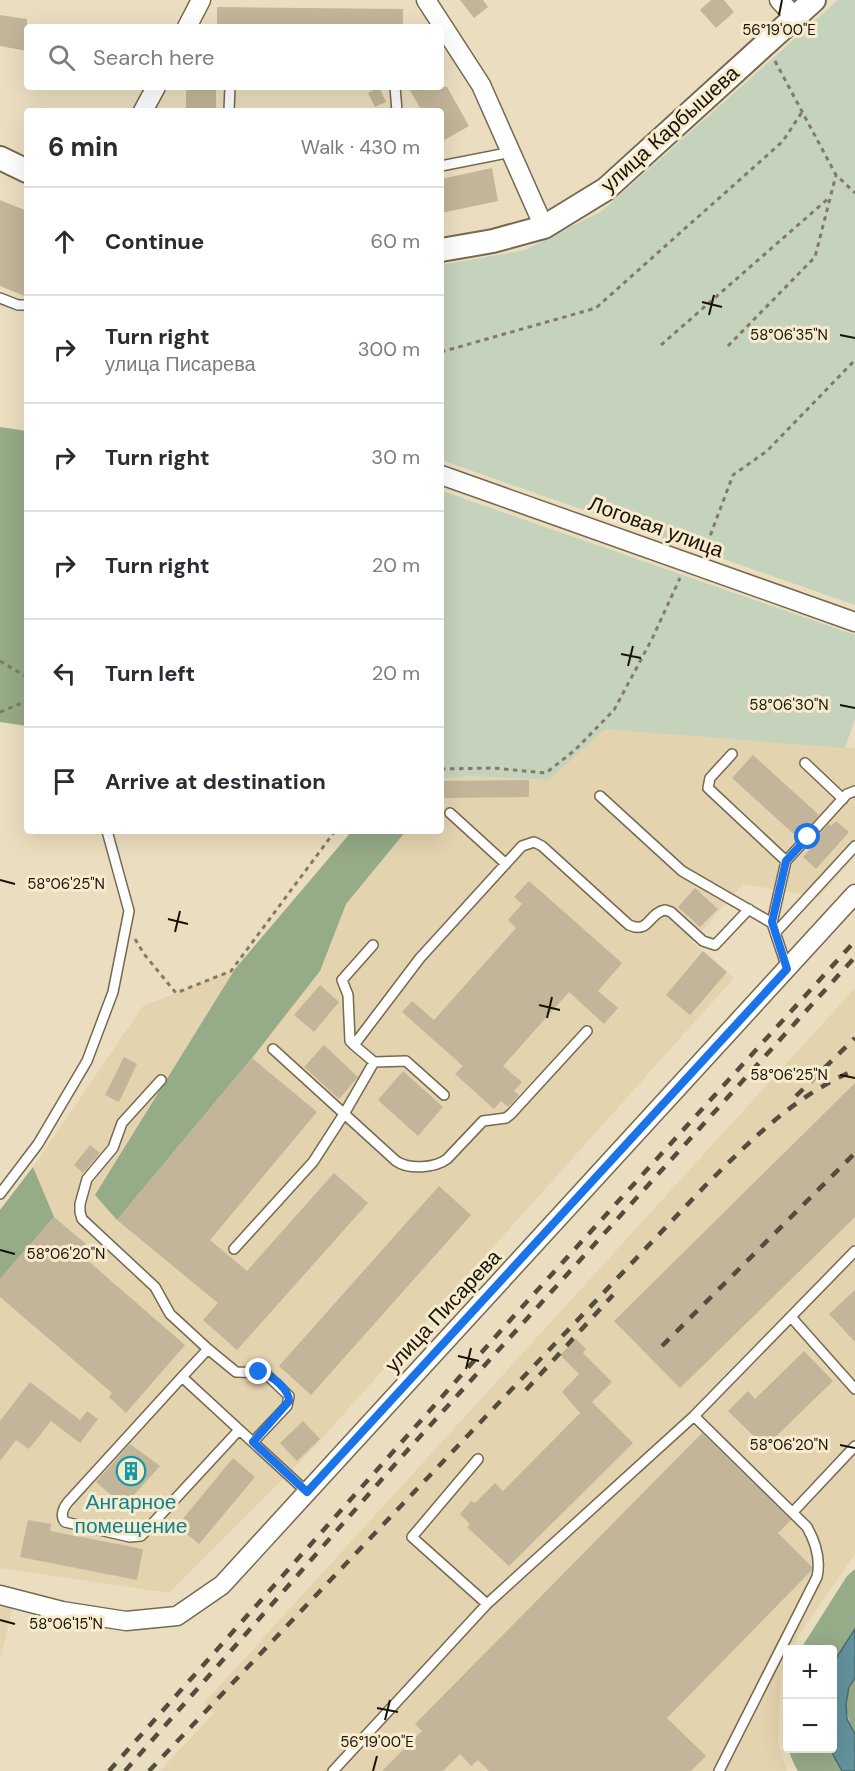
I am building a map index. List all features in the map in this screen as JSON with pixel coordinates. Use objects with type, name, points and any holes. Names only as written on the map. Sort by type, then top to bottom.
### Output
[{"type":"street","points":[[189,24],[201,0]]},
{"type":"street","points":[[426,0],[439,24]]},
{"type":"street","points":[[779,0],[795,17]]},
{"type":"street","name":"улица Карбышева","points":[[444,249],[493,241],[544,226],[606,189],[814,0]]},
{"type":"street","points":[[445,36],[481,85],[544,226]]},
{"type":"street","points":[[145,108],[154,90]]},
{"type":"street","points":[[0,158],[24,170]]},
{"type":"street","name":"Логовая улица","points":[[444,476],[855,622]]},
{"type":"street","name":"улица Писарева","points":[[0,1595],[62,1611],[126,1621],[177,1616],[222,1585],[855,894]]},
{"type":"lane","points":[[229,108],[230,90]]},
{"type":"lane","points":[[395,90],[397,108]]},
{"type":"lane","points":[[444,165],[512,152]]},
{"type":"lane","points":[[0,298],[24,305]]},
{"type":"lane","points":[[732,754],[710,778],[708,788],[786,861]]},
{"type":"lane","points":[[805,764],[843,799]]},
{"type":"lane","points":[[817,827],[850,792],[855,791]]},
{"type":"lane","points":[[600,796],[682,871],[749,909],[774,927]]},
{"type":"lane","points":[[450,813],[506,864]]},
{"type":"lane","points":[[0,1194],[38,1144],[87,1061],[113,992],[129,911],[109,834]]},
{"type":"lane","points":[[787,969],[774,927],[786,861],[808,837]]},
{"type":"lane","points":[[354,1045],[420,958],[522,846],[528,843],[534,842],[542,846],[629,926],[640,928],[657,913],[665,910],[671,912],[703,941],[715,945],[749,909]]},
{"type":"lane","points":[[774,927],[855,846]]},
{"type":"lane","points":[[373,945],[342,980],[348,995],[350,1041],[374,1062],[406,1061],[444,1095]]},
{"type":"lane","points":[[273,1048],[400,1164],[413,1166],[441,1164],[483,1121],[506,1118],[587,1031]]},
{"type":"lane","points":[[234,1249],[313,1162],[374,1062]]},
{"type":"lane","points":[[161,1080],[122,1122],[113,1148],[87,1179],[80,1212],[82,1219],[89,1226],[155,1287],[170,1314],[208,1349],[236,1372],[265,1373],[289,1396],[287,1406],[253,1442]]},
{"type":"lane","points":[[333,1771],[487,1604],[694,1416],[855,1251]]},
{"type":"lane","points":[[790,1317],[855,1389]]},
{"type":"lane","points":[[208,1349],[68,1502],[63,1514],[65,1522],[130,1537],[141,1536],[239,1430]]},
{"type":"lane","points":[[182,1377],[307,1492]]},
{"type":"lane","points":[[694,1416],[807,1527],[812,1535],[818,1556],[817,1577],[719,1771]]},
{"type":"lane","points":[[793,1512],[855,1446]]},
{"type":"lane","points":[[478,1459],[412,1537],[487,1604]]},
{"type":"path","points":[[766,44],[836,175],[855,192]]},
{"type":"path","points":[[444,351],[596,308],[783,141],[802,112]]},
{"type":"path","points":[[728,346],[815,257],[836,175]]},
{"type":"path","points":[[661,345],[830,197]]},
{"type":"path","points":[[444,769],[493,768],[546,773],[575,750],[614,710],[692,564],[733,475],[767,451],[855,360]]},
{"type":"path","points":[[0,661],[24,675]]},
{"type":"path","points":[[0,712],[24,702]]},
{"type":"path","points":[[126,926],[144,954],[176,993],[231,970],[332,834]]},
{"type":"shaded area","points":[[605,728],[855,748],[855,856],[819,897],[743,884],[692,942],[734,978],[307,1455],[169,1593],[0,1568],[0,1210],[33,1167],[143,1006],[235,969],[349,834],[444,834],[444,779],[468,776],[549,780]]},
{"type":"shaded area","points":[[855,988],[855,1554],[794,1645],[783,1645],[778,1743],[787,1771],[160,1771],[214,1713],[204,1703]]},
{"type":"shaded area","points":[[0,1603],[13,1606],[0,1660]]},
{"type":"green space","points":[[838,0],[855,0],[855,605],[444,461],[444,264],[525,250],[602,211]]},
{"type":"green space","points":[[0,427],[24,431],[24,726],[0,722]]},
{"type":"green space","points":[[444,492],[855,635],[855,719],[845,748],[605,729],[549,780],[468,776],[444,779]]},
{"type":"green space","points":[[349,834],[404,834],[346,904],[320,971],[252,1058],[117,1220],[95,1195],[235,969]]},
{"type":"green space","points":[[33,1167],[54,1217],[0,1279],[0,1210]]},
{"type":"green space","points":[[855,1569],[855,1629],[837,1657],[837,1645],[803,1645],[847,1576]]},
{"type":"green space","points":[[855,1678],[855,1734],[846,1706],[848,1692]]},
{"type":"green space","points":[[790,1753],[832,1753],[842,1771],[798,1771]]},
{"type":"water","points":[[855,1629],[855,1678],[849,1687],[846,1704],[847,1719],[855,1734],[855,1771],[842,1771],[832,1753],[837,1753],[837,1657]]},
{"type":"building","points":[[460,0],[483,0],[488,7],[474,18]]},
{"type":"building","points":[[711,0],[724,0],[734,12],[716,28],[700,10]]},
{"type":"building","points":[[217,7],[403,9],[403,24],[217,24]]},
{"type":"building","points":[[0,15],[27,19],[27,24],[24,24],[24,50],[0,46]]},
{"type":"building","points":[[444,87],[447,87],[469,126],[444,140],[444,108],[420,108],[410,90],[444,90]]},
{"type":"building","points":[[186,90],[216,90],[216,108],[186,108]]},
{"type":"building","points":[[380,90],[386,102],[375,107],[368,93]]},
{"type":"building","points":[[492,168],[498,201],[444,212],[444,178]]},
{"type":"building","points":[[0,200],[24,210],[24,296],[0,286]]},
{"type":"building","points":[[753,755],[819,815],[811,825],[813,832],[805,831],[798,838],[732,778]]},
{"type":"building","points":[[529,780],[529,797],[444,798],[444,781]]},
{"type":"building","points":[[836,821],[849,832],[816,869],[803,857],[810,849],[808,847],[814,839],[813,832],[820,833]]},
{"type":"building","points":[[529,881],[622,963],[598,991],[618,1008],[604,1024],[569,992],[503,1066],[522,1082],[514,1091],[519,1095],[508,1107],[501,1101],[494,1109],[455,1074],[463,1066],[402,1012],[412,1001],[434,1020],[516,928],[508,920],[522,904],[514,897]]},
{"type":"building","points":[[695,888],[718,909],[700,927],[678,907]]},
{"type":"building","points":[[703,951],[727,972],[690,1015],[666,995]]},
{"type":"building","points":[[320,985],[339,1002],[314,1032],[294,1015]]},
{"type":"building","points":[[324,1045],[358,1077],[339,1099],[304,1067]]},
{"type":"building","points":[[124,1057],[137,1064],[119,1102],[105,1095]]},
{"type":"building","points":[[252,1058],[317,1112],[210,1240],[247,1271],[334,1173],[368,1203],[237,1350],[203,1320],[218,1303],[117,1220]]},
{"type":"building","points":[[403,1071],[443,1107],[418,1136],[378,1100]]},
{"type":"building","points":[[855,1083],[855,1217],[680,1388],[614,1321]]},
{"type":"building","points":[[90,1145],[100,1153],[83,1173],[74,1165]]},
{"type":"building","points":[[439,1186],[471,1215],[311,1395],[279,1366]]},
{"type":"building","points":[[54,1217],[86,1244],[79,1253],[185,1345],[126,1413],[109,1397],[112,1393],[0,1297],[0,1279]]},
{"type":"building","points":[[855,1290],[855,1342],[829,1314]]},
{"type":"building","points":[[576,1339],[586,1349],[583,1353],[612,1382],[592,1402],[633,1443],[509,1566],[467,1527],[470,1524],[460,1514],[471,1501],[475,1503],[495,1483],[503,1491],[580,1413],[562,1392],[579,1374],[560,1355]]},
{"type":"building","points":[[804,1351],[833,1381],[765,1447],[728,1411],[748,1391],[755,1399]]},
{"type":"building","points":[[30,1382],[80,1420],[87,1411],[98,1419],[80,1443],[51,1421],[29,1449],[16,1440],[0,1461],[0,1421]]},
{"type":"building","points":[[303,1421],[320,1439],[297,1461],[280,1443]]},
{"type":"building","points":[[702,1433],[791,1520],[778,1533],[812,1567],[811,1571],[667,1718],[706,1756],[691,1771],[489,1771],[478,1760],[471,1766],[460,1754],[443,1771],[382,1771],[422,1731],[415,1724]]},
{"type":"building","name":"Ангарное помещение","points":[[130,1444],[160,1466],[124,1506],[96,1482]]},
{"type":"building","points":[[233,1458],[255,1477],[199,1544],[177,1526]]},
{"type":"building","points":[[28,1520],[51,1524],[50,1531],[143,1549],[137,1580],[20,1557]]},
{"type":"railway","points":[[109,1771],[513,1317],[855,941]]},
{"type":"railway","points":[[125,1771],[406,1452],[855,957]]},
{"type":"railway","points":[[796,1096],[855,1038]]},
{"type":"railway","points":[[149,1771],[721,1170],[793,1106],[855,1070]]},
{"type":"railway","points":[[662,1346],[855,1153]]},
{"type":"railway","points":[[526,1390],[613,1295]]},
{"type":"place","name":"Ангарное помещение","points":[[131,1471]]},
{"type":"route","points":[[259,1372],[265,1373],[286,1392],[289,1401],[253,1442],[307,1492],[787,969],[772,922],[786,861],[808,837]]}]
